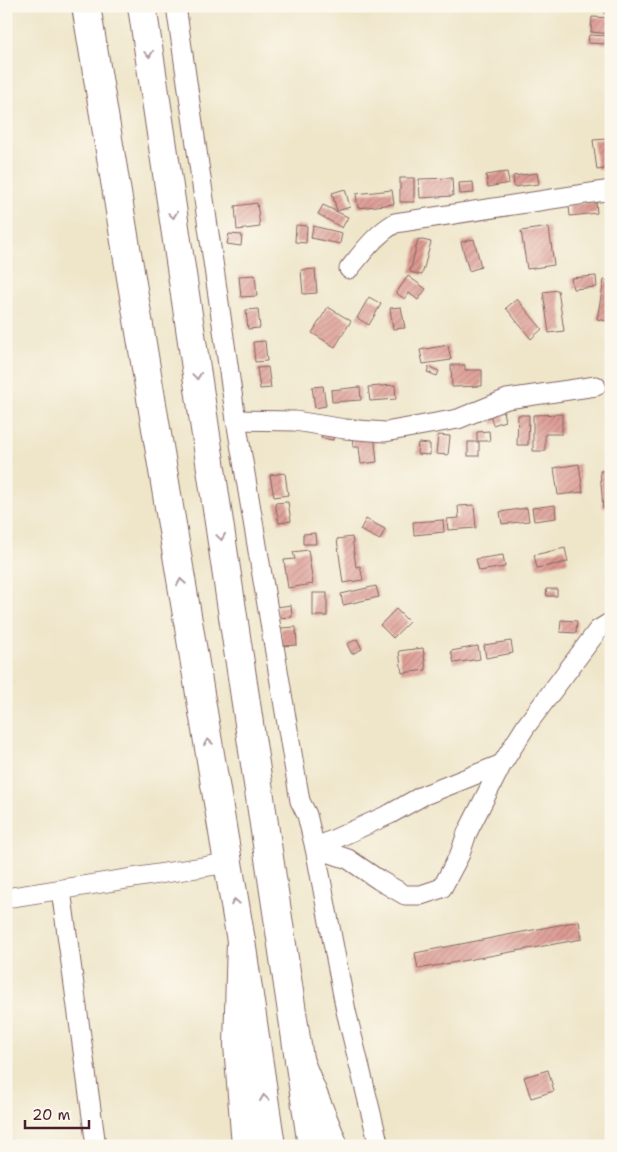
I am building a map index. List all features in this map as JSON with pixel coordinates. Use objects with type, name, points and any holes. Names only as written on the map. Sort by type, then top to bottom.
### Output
[{"type":"main road","points":[[86,6],[241,941],[271,1146]]},
{"type":"main road","points":[[142,6],[312,1146]]},
{"type":"main road","points":[[241,941],[238,1045],[246,1146]]},
{"type":"main road","points":[[299,1060],[334,1146]]},
{"type":"street","points":[[176,6],[236,420],[300,801],[315,848],[346,1011],[379,1146]]},
{"type":"street","points":[[349,269],[375,237],[395,223],[611,190]]},
{"type":"street","points":[[236,420],[295,421],[345,429],[385,432],[458,419],[507,399],[596,386]]},
{"type":"street","points":[[315,848],[348,859],[378,880],[405,895],[421,895],[442,888],[502,764],[526,726],[598,630],[611,622]]},
{"type":"street","points":[[315,848],[390,814],[422,796],[502,764]]},
{"type":"street","points":[[6,898],[228,862]]},
{"type":"street","points":[[61,890],[96,1146]]},
{"type":"building","points":[[605,6],[611,6],[611,14],[605,14]]},
{"type":"building","points":[[592,17],[611,18],[611,34],[591,32]]},
{"type":"building","points":[[589,35],[608,36],[607,44],[588,43]]},
{"type":"building","points":[[607,139],[611,168],[597,170],[593,140]]},
{"type":"building","points":[[507,172],[509,183],[488,187],[486,175]]},
{"type":"building","points":[[537,173],[539,184],[514,187],[513,176]]},
{"type":"building","points":[[400,178],[414,178],[414,202],[400,202]]},
{"type":"building","points":[[452,178],[453,196],[420,198],[419,179]]},
{"type":"building","points":[[473,182],[474,193],[460,194],[459,183]]},
{"type":"building","points":[[345,189],[350,207],[337,211],[332,193]]},
{"type":"building","points":[[392,190],[394,204],[358,208],[356,194]]},
{"type":"building","points":[[611,201],[611,214],[608,214],[607,202]]},
{"type":"building","points":[[596,202],[597,213],[570,216],[569,205]]},
{"type":"building","points":[[257,203],[260,227],[237,230],[235,206]]},
{"type":"building","points":[[323,205],[348,217],[342,228],[318,214]]},
{"type":"building","points":[[296,225],[307,226],[306,243],[295,242]]},
{"type":"building","points":[[313,226],[342,233],[340,244],[311,238]]},
{"type":"building","points":[[549,227],[554,265],[527,269],[521,231]]},
{"type":"building","points":[[229,234],[242,235],[241,246],[227,244]]},
{"type":"building","points":[[418,239],[431,242],[422,275],[410,272]]},
{"type":"building","points":[[474,239],[481,267],[469,271],[461,242]]},
{"type":"building","points":[[315,269],[317,293],[303,294],[301,270]]},
{"type":"building","points":[[255,275],[257,296],[241,297],[239,276]]},
{"type":"building","points":[[408,276],[426,289],[418,300],[409,293],[405,299],[396,293]]},
{"type":"building","points":[[596,276],[597,287],[573,289],[571,278]]},
{"type":"building","points":[[604,280],[611,281],[611,322],[597,319]]},
{"type":"building","points":[[558,290],[564,331],[549,333],[543,292]]},
{"type":"building","points":[[369,297],[381,304],[369,325],[357,318]]},
{"type":"building","points":[[517,299],[542,329],[531,339],[506,308]]},
{"type":"building","points":[[328,307],[351,321],[335,347],[312,333]]},
{"type":"building","points":[[401,307],[405,328],[393,329],[390,308]]},
{"type":"building","points":[[258,309],[260,328],[248,329],[246,310]]},
{"type":"building","points":[[265,341],[267,361],[255,362],[253,342]]},
{"type":"building","points":[[448,345],[451,360],[423,364],[420,350]]},
{"type":"building","points":[[451,365],[465,365],[465,370],[482,370],[482,386],[452,387]]},
{"type":"building","points":[[268,367],[271,388],[260,389],[257,368]]},
{"type":"building","points":[[429,367],[439,371],[437,376],[427,372]]},
{"type":"building","points":[[395,385],[396,399],[370,401],[368,387]]},
{"type":"building","points":[[323,386],[326,406],[315,408],[312,387]]},
{"type":"building","points":[[360,387],[361,400],[332,402],[331,390]]},
{"type":"building","points":[[503,411],[505,421],[493,425],[490,414]]},
{"type":"building","points":[[562,414],[562,434],[545,434],[545,451],[533,451],[533,415]]},
{"type":"building","points":[[518,415],[529,415],[528,445],[517,445]]},
{"type":"building","points":[[323,427],[334,429],[333,440],[321,438]]},
{"type":"building","points":[[489,431],[490,441],[477,441],[477,432]]},
{"type":"building","points":[[374,434],[377,462],[361,464],[359,447],[353,447],[352,436]]},
{"type":"building","points":[[438,435],[450,436],[448,455],[436,454]]},
{"type":"building","points":[[468,442],[479,442],[479,456],[468,456]]},
{"type":"building","points":[[418,443],[430,444],[430,455],[417,454]]},
{"type":"building","points":[[579,464],[583,492],[558,495],[554,468]]},
{"type":"building","points":[[611,470],[611,507],[603,508],[600,471]]},
{"type":"building","points":[[285,473],[288,495],[274,497],[270,475]]},
{"type":"building","points":[[288,502],[291,521],[279,523],[275,503]]},
{"type":"building","points":[[474,505],[476,528],[448,530],[447,519],[459,518],[458,506]]},
{"type":"building","points":[[555,505],[556,518],[534,521],[532,508]]},
{"type":"building","points":[[527,508],[529,521],[502,524],[500,512]]},
{"type":"building","points":[[366,519],[385,529],[380,540],[360,530]]},
{"type":"building","points":[[443,520],[444,532],[414,535],[413,522]]},
{"type":"building","points":[[315,533],[316,544],[303,544],[303,534]]},
{"type":"building","points":[[352,537],[356,567],[360,566],[363,580],[343,583],[337,539]]},
{"type":"building","points":[[565,548],[568,562],[537,568],[534,555]]},
{"type":"building","points":[[308,550],[313,584],[288,588],[284,560],[295,559],[293,552]]},
{"type":"building","points":[[503,555],[505,567],[479,571],[476,559]]},
{"type":"building","points":[[376,586],[379,597],[343,605],[341,594]]},
{"type":"building","points":[[546,589],[557,589],[557,596],[547,596]]},
{"type":"building","points":[[313,593],[327,593],[327,616],[313,616]]},
{"type":"building","points":[[291,605],[292,617],[277,618],[277,607]]},
{"type":"building","points":[[396,609],[409,622],[393,638],[380,625]]},
{"type":"building","points":[[561,620],[577,621],[576,633],[560,632]]},
{"type":"building","points":[[296,627],[297,645],[282,646],[281,628]]},
{"type":"building","points":[[357,639],[362,649],[352,654],[347,644]]},
{"type":"building","points":[[511,641],[513,653],[486,658],[484,645]]},
{"type":"building","points":[[478,646],[480,659],[454,663],[451,651]]},
{"type":"building","points":[[423,648],[426,670],[402,673],[399,651]]},
{"type":"building","points":[[579,921],[582,939],[418,969],[415,953]]},
{"type":"building","points":[[548,1070],[554,1091],[531,1098],[524,1077]]}]
